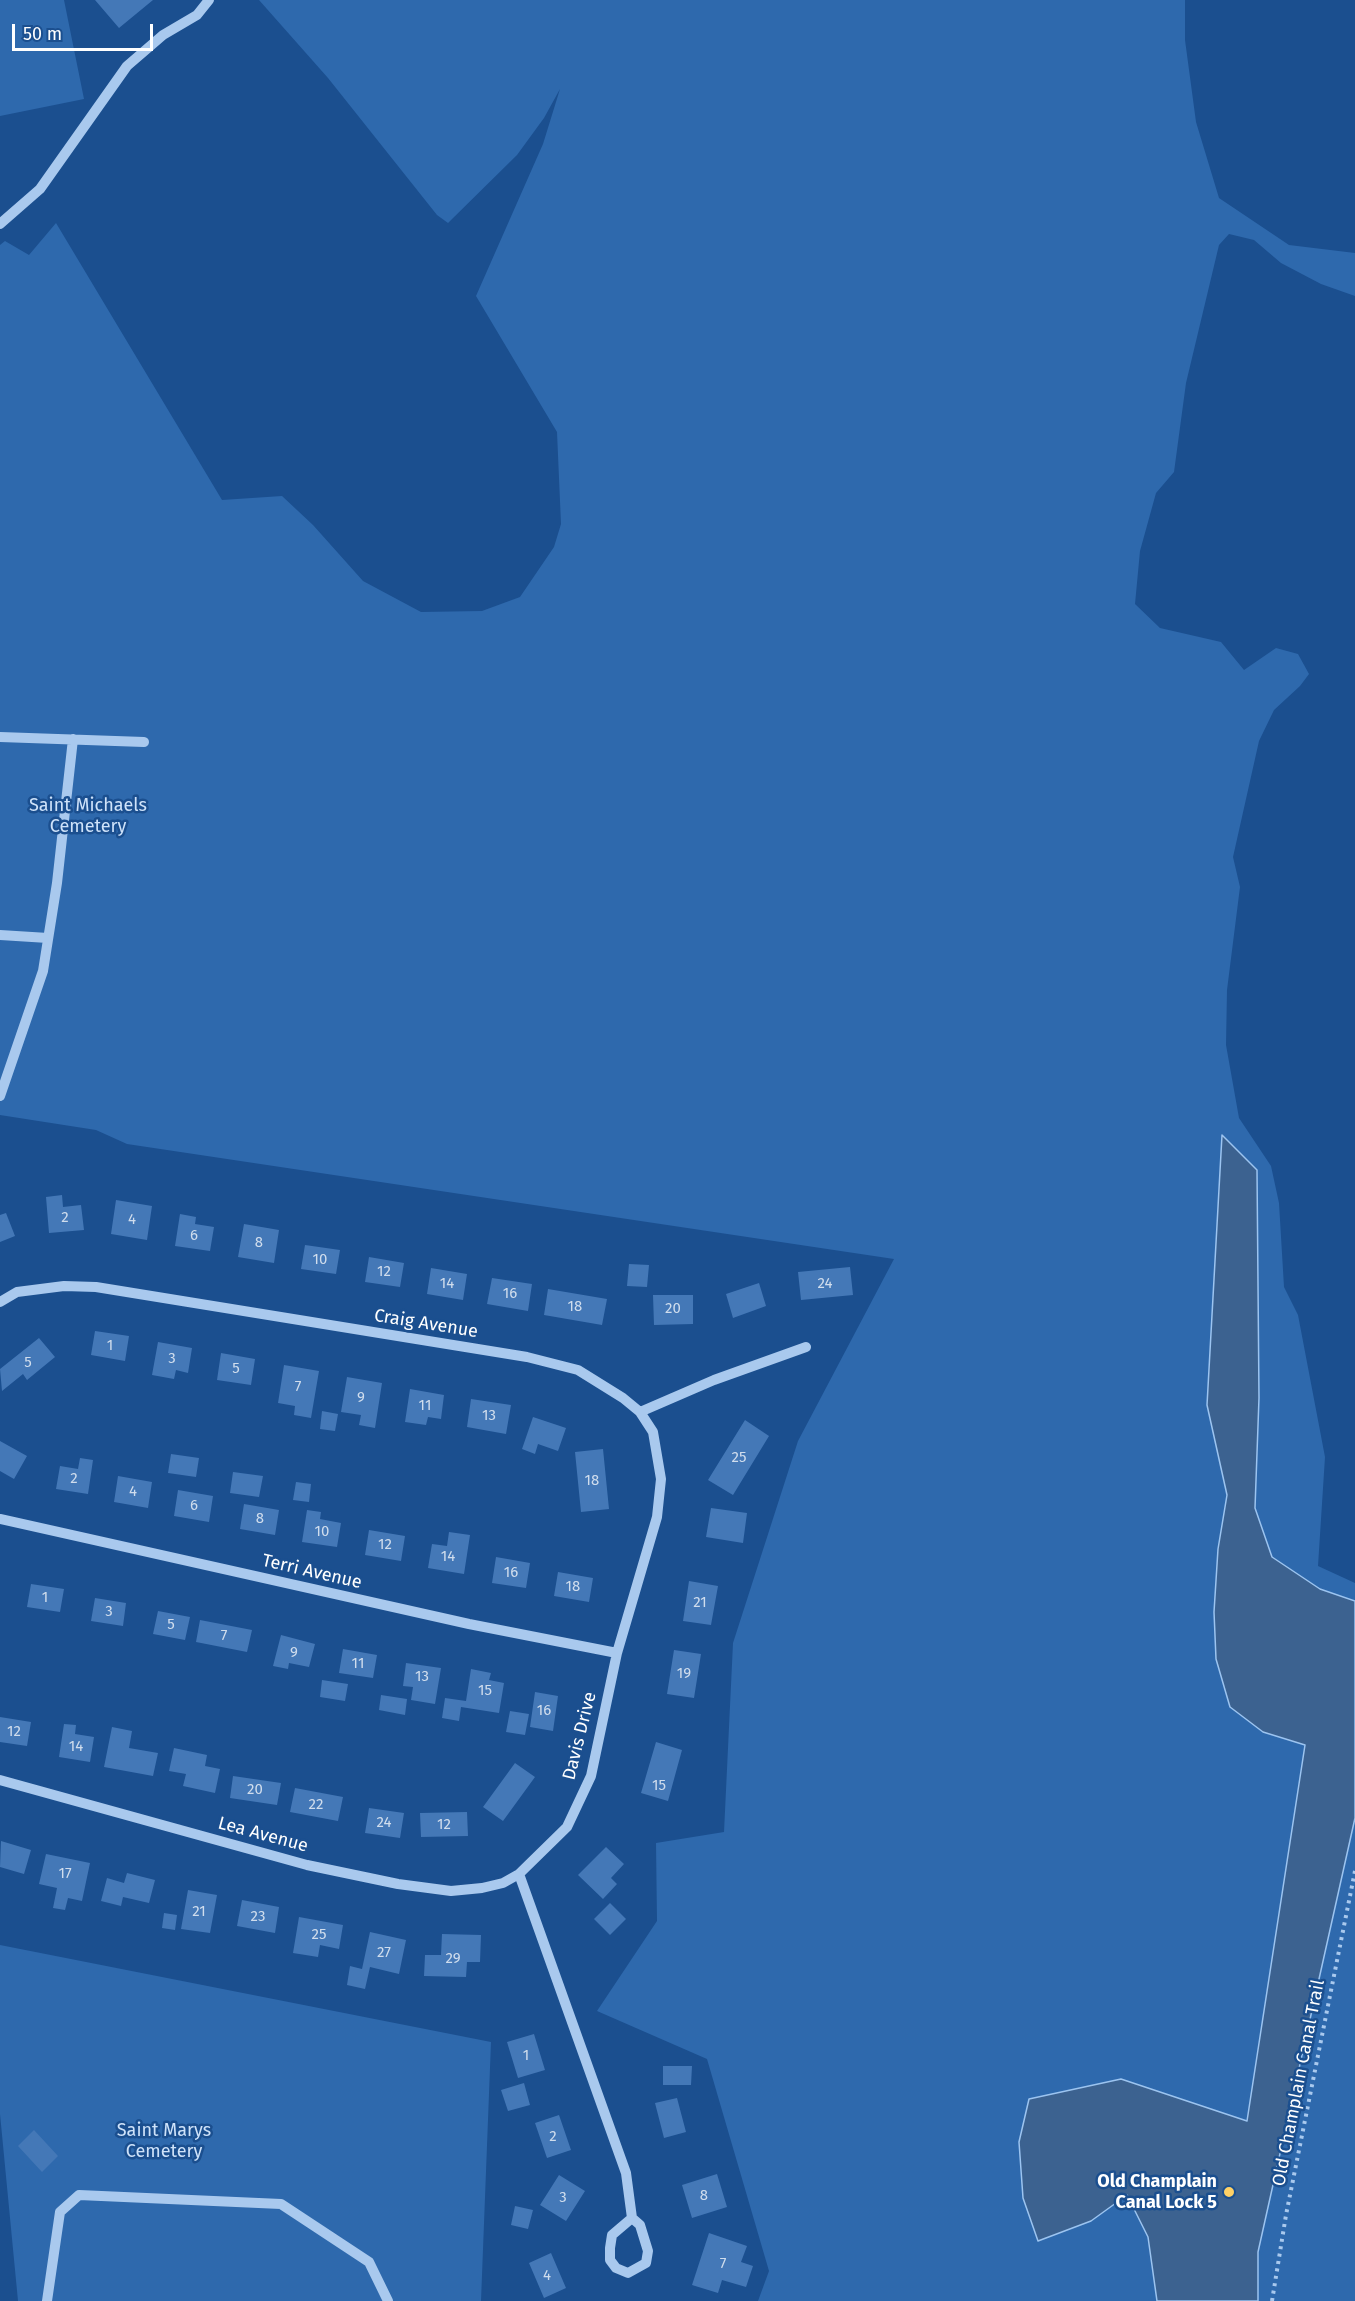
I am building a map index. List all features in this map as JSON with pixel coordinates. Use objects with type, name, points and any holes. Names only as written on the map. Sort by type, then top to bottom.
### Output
[{"type":"street","points":[[0,224],[40,189],[127,66],[163,35],[197,15],[208,0]]},
{"type":"street","points":[[0,736],[144,742]]},
{"type":"street","points":[[0,1096],[43,970],[73,739]]},
{"type":"street","points":[[0,935],[48,938]]},
{"type":"street","name":"Craig Avenue","points":[[0,1302],[18,1292],[64,1286],[96,1287],[527,1357],[578,1370],[623,1398],[640,1412]]},
{"type":"street","points":[[640,1412],[714,1380],[806,1347]]},
{"type":"street","name":"Davis Drive","points":[[519,1874],[567,1827],[591,1776],[617,1653],[657,1517],[661,1479],[653,1432],[640,1412]]},
{"type":"street","name":"Terri Avenue","points":[[0,1519],[468,1624],[617,1653]]},
{"type":"street","name":"Lea Avenue","points":[[0,1779],[307,1865],[398,1884],[451,1891],[503,1883],[519,1874]]},
{"type":"street","points":[[519,1874],[626,2173],[632,2218],[643,2231],[648,2252],[646,2263],[639,2269],[628,2273],[616,2268],[610,2260],[610,2248],[612,2235],[632,2218]]},
{"type":"street","points":[[47,2301],[60,2212],[79,2195],[281,2204],[369,2262],[388,2301]]},
{"type":"path","name":"Old Champlain Canal Trail","points":[[1272,2301],[1286,2216],[1355,1871]]},
{"type":"green space","points":[[0,0],[64,0],[84,99],[0,116]]},
{"type":"green space","name":"Saint Michaels Cemetery","points":[[259,0],[1185,0],[1185,40],[1196,122],[1219,198],[1289,245],[1355,253],[1355,296],[1321,284],[1281,263],[1254,240],[1229,234],[1219,245],[1186,383],[1174,472],[1156,493],[1140,551],[1135,604],[1160,628],[1221,642],[1244,670],[1276,648],[1298,654],[1309,674],[1300,686],[1274,710],[1259,741],[1233,857],[1240,887],[1227,990],[1226,1045],[1239,1118],[1271,1166],[1279,1203],[1284,1287],[1298,1315],[1325,1457],[1318,1566],[1355,1583],[1355,2301],[758,2301],[769,2271],[707,2059],[597,2011],[657,1921],[656,1843],[724,1832],[733,1643],[798,1441],[894,1259],[127,1144],[96,1130],[0,1115],[0,245],[5,241],[29,255],[56,223],[222,500],[282,496],[313,525],[363,581],[421,612],[482,611],[520,597],[554,547],[561,524],[557,432],[476,296],[543,144],[560,89],[544,118],[517,155],[448,223],[437,215],[328,78]]},
{"type":"green space","name":"Saint Marys Cemetery","points":[[0,1945],[491,2042],[481,2301],[18,2301],[0,2114]]},
{"type":"shaded area","points":[[1222,1135],[1257,1170],[1259,1398],[1255,1508],[1272,1557],[1320,1589],[1355,1601],[1355,1818],[1258,2252],[1258,2301],[1157,2301],[1148,2237],[1127,2195],[1091,2221],[1038,2241],[1023,2198],[1019,2142],[1029,2099],[1121,2079],[1247,2121],[1305,1745],[1263,1732],[1230,1707],[1216,1659],[1214,1612],[1218,1549],[1227,1495],[1207,1405]]},
{"type":"building","points":[[95,0],[153,0],[119,28]]},
{"type":"building","points":[[62,1195],[63,1207],[81,1205],[84,1230],[49,1233],[46,1197]]},
{"type":"building","points":[[116,1200],[152,1206],[147,1240],[111,1234]]},
{"type":"building","points":[[6,1213],[15,1236],[0,1242],[0,1215]]},
{"type":"building","points":[[180,1214],[196,1217],[195,1224],[214,1227],[210,1251],[175,1246]]},
{"type":"building","points":[[244,1224],[279,1230],[274,1263],[238,1257]]},
{"type":"building","points":[[305,1245],[340,1250],[336,1274],[301,1269]]},
{"type":"building","points":[[369,1257],[404,1263],[400,1287],[365,1282]]},
{"type":"building","points":[[629,1264],[649,1265],[647,1287],[627,1286]]},
{"type":"building","points":[[850,1267],[853,1295],[801,1300],[798,1272]]},
{"type":"building","points":[[431,1268],[467,1274],[463,1300],[427,1294]]},
{"type":"building","points":[[492,1278],[532,1284],[528,1311],[487,1304]]},
{"type":"building","points":[[759,1283],[766,1306],[733,1318],[726,1294]]},
{"type":"building","points":[[548,1289],[607,1299],[602,1325],[544,1315]]},
{"type":"building","points":[[653,1295],[693,1295],[693,1324],[654,1325]]},
{"type":"building","points":[[95,1331],[129,1336],[125,1361],[91,1355]]},
{"type":"building","points":[[39,1338],[55,1357],[27,1380],[23,1374],[2,1391],[0,1369]]},
{"type":"building","points":[[158,1342],[192,1348],[188,1373],[176,1370],[174,1379],[152,1375]]},
{"type":"building","points":[[221,1353],[255,1359],[251,1385],[217,1380]]},
{"type":"building","points":[[284,1365],[319,1371],[311,1418],[294,1415],[295,1406],[278,1403]]},
{"type":"building","points":[[347,1377],[382,1383],[375,1428],[359,1425],[361,1415],[341,1412]]},
{"type":"building","points":[[410,1389],[444,1395],[441,1419],[428,1417],[426,1425],[405,1422]]},
{"type":"building","points":[[471,1399],[511,1405],[506,1434],[467,1427]]},
{"type":"building","points":[[322,1411],[338,1414],[335,1431],[320,1429]]},
{"type":"building","points":[[533,1417],[566,1428],[558,1451],[538,1444],[535,1454],[522,1449]]},
{"type":"building","points":[[745,1420],[769,1436],[733,1495],[708,1480]]},
{"type":"building","points":[[0,1441],[27,1456],[14,1479],[0,1471]]},
{"type":"building","points":[[603,1449],[609,1509],[581,1512],[575,1452]]},
{"type":"building","points":[[171,1454],[199,1458],[196,1477],[168,1473]]},
{"type":"building","points":[[80,1458],[93,1460],[88,1494],[56,1489],[60,1466],[78,1469]]},
{"type":"building","points":[[233,1472],[263,1476],[259,1497],[230,1493]]},
{"type":"building","points":[[118,1476],[152,1482],[148,1508],[114,1502]]},
{"type":"building","points":[[296,1482],[311,1484],[309,1502],[293,1500]]},
{"type":"building","points":[[178,1490],[213,1496],[209,1522],[174,1516]]},
{"type":"building","points":[[244,1504],[279,1510],[275,1535],[240,1529]]},
{"type":"building","points":[[711,1508],[747,1513],[743,1543],[706,1537]]},
{"type":"building","points":[[307,1510],[321,1512],[320,1519],[341,1523],[337,1547],[302,1542]]},
{"type":"building","points":[[369,1530],[405,1536],[401,1561],[365,1555]]},
{"type":"building","points":[[449,1532],[470,1535],[464,1574],[428,1568],[432,1544],[447,1546]]},
{"type":"building","points":[[496,1557],[530,1563],[526,1588],[492,1583]]},
{"type":"building","points":[[558,1572],[593,1578],[589,1602],[554,1596]]},
{"type":"building","points":[[689,1581],[718,1586],[711,1625],[683,1621]]},
{"type":"building","points":[[31,1584],[64,1589],[60,1612],[27,1607]]},
{"type":"building","points":[[95,1598],[126,1603],[123,1626],[91,1621]]},
{"type":"building","points":[[158,1611],[190,1617],[185,1640],[153,1634]]},
{"type":"building","points":[[200,1620],[252,1630],[247,1652],[196,1642]]},
{"type":"building","points":[[281,1635],[315,1644],[309,1667],[289,1663],[288,1669],[273,1666]]},
{"type":"building","points":[[343,1649],[377,1655],[373,1678],[339,1673]]},
{"type":"building","points":[[674,1650],[701,1654],[694,1698],[667,1694]]},
{"type":"building","points":[[406,1663],[441,1668],[435,1704],[411,1700],[413,1687],[403,1686]]},
{"type":"building","points":[[471,1669],[491,1673],[489,1680],[504,1683],[499,1713],[461,1707],[459,1721],[442,1718],[445,1698],[466,1701]]},
{"type":"building","points":[[322,1680],[348,1684],[345,1701],[320,1697]]},
{"type":"building","points":[[535,1692],[558,1696],[553,1731],[530,1727]]},
{"type":"building","points":[[381,1695],[407,1699],[405,1715],[379,1710]]},
{"type":"building","points":[[510,1711],[529,1714],[525,1735],[506,1732]]},
{"type":"building","points":[[0,1717],[31,1722],[27,1746],[0,1742]]},
{"type":"building","points":[[64,1724],[76,1725],[75,1734],[94,1737],[90,1762],[59,1757]]},
{"type":"building","points":[[112,1727],[132,1731],[129,1748],[158,1753],[153,1776],[104,1767]]},
{"type":"building","points":[[656,1742],[682,1750],[668,1801],[641,1793]]},
{"type":"building","points":[[174,1748],[207,1755],[205,1766],[220,1769],[215,1793],[183,1786],[186,1774],[169,1771]]},
{"type":"building","points":[[515,1763],[535,1777],[503,1821],[483,1807]]},
{"type":"building","points":[[233,1776],[281,1783],[277,1805],[230,1798]]},
{"type":"building","points":[[295,1788],[343,1797],[338,1821],[290,1812]]},
{"type":"building","points":[[369,1808],[404,1813],[400,1838],[365,1833]]},
{"type":"building","points":[[467,1812],[468,1836],[421,1837],[420,1813]]},
{"type":"building","points":[[1,1841],[31,1850],[24,1874],[0,1867]]},
{"type":"building","points":[[606,1847],[624,1864],[611,1878],[617,1884],[603,1899],[578,1875]]},
{"type":"building","points":[[46,1854],[90,1863],[82,1901],[68,1898],[65,1910],[53,1908],[57,1888],[39,1884]]},
{"type":"building","points":[[127,1873],[155,1880],[149,1903],[123,1897],[121,1906],[101,1901],[107,1878],[124,1883]]},
{"type":"building","points":[[188,1890],[217,1895],[210,1933],[181,1929]]},
{"type":"building","points":[[242,1900],[279,1907],[275,1933],[237,1926]]},
{"type":"building","points":[[610,1903],[626,1919],[610,1935],[594,1919]]},
{"type":"building","points":[[164,1913],[177,1915],[175,1930],[162,1928]]},
{"type":"building","points":[[299,1917],[343,1925],[339,1949],[320,1945],[318,1957],[293,1953]]},
{"type":"building","points":[[370,1932],[406,1940],[399,1974],[370,1967],[365,1989],[347,1985],[350,1966],[362,1969]]},
{"type":"building","points":[[442,1934],[481,1935],[480,1962],[467,1962],[466,1977],[424,1976],[425,1955],[441,1955]]},
{"type":"building","points":[[534,2034],[545,2070],[518,2078],[507,2042]]},
{"type":"building","points":[[663,2066],[692,2066],[691,2085],[663,2085]]},
{"type":"building","points":[[524,2083],[530,2105],[508,2111],[501,2090]]},
{"type":"building","points":[[677,2098],[686,2132],[664,2138],[655,2103]]},
{"type":"building","points":[[559,2115],[571,2150],[547,2158],[535,2123]]},
{"type":"building","points":[[34,2130],[58,2156],[42,2172],[18,2146]]},
{"type":"building","points":[[717,2174],[727,2207],[692,2218],[682,2185]]},
{"type":"building","points":[[559,2175],[585,2191],[566,2221],[540,2205]]},
{"type":"building","points":[[515,2206],[533,2210],[528,2229],[511,2225]]},
{"type":"building","points":[[709,2233],[747,2246],[741,2262],[753,2266],[746,2287],[722,2280],[718,2293],[692,2285]]},
{"type":"building","points":[[551,2253],[566,2288],[544,2298],[529,2263]]},
{"type":"place","name":"Old Champlain Canal Lock 5","points":[[1229,2192]]}]
